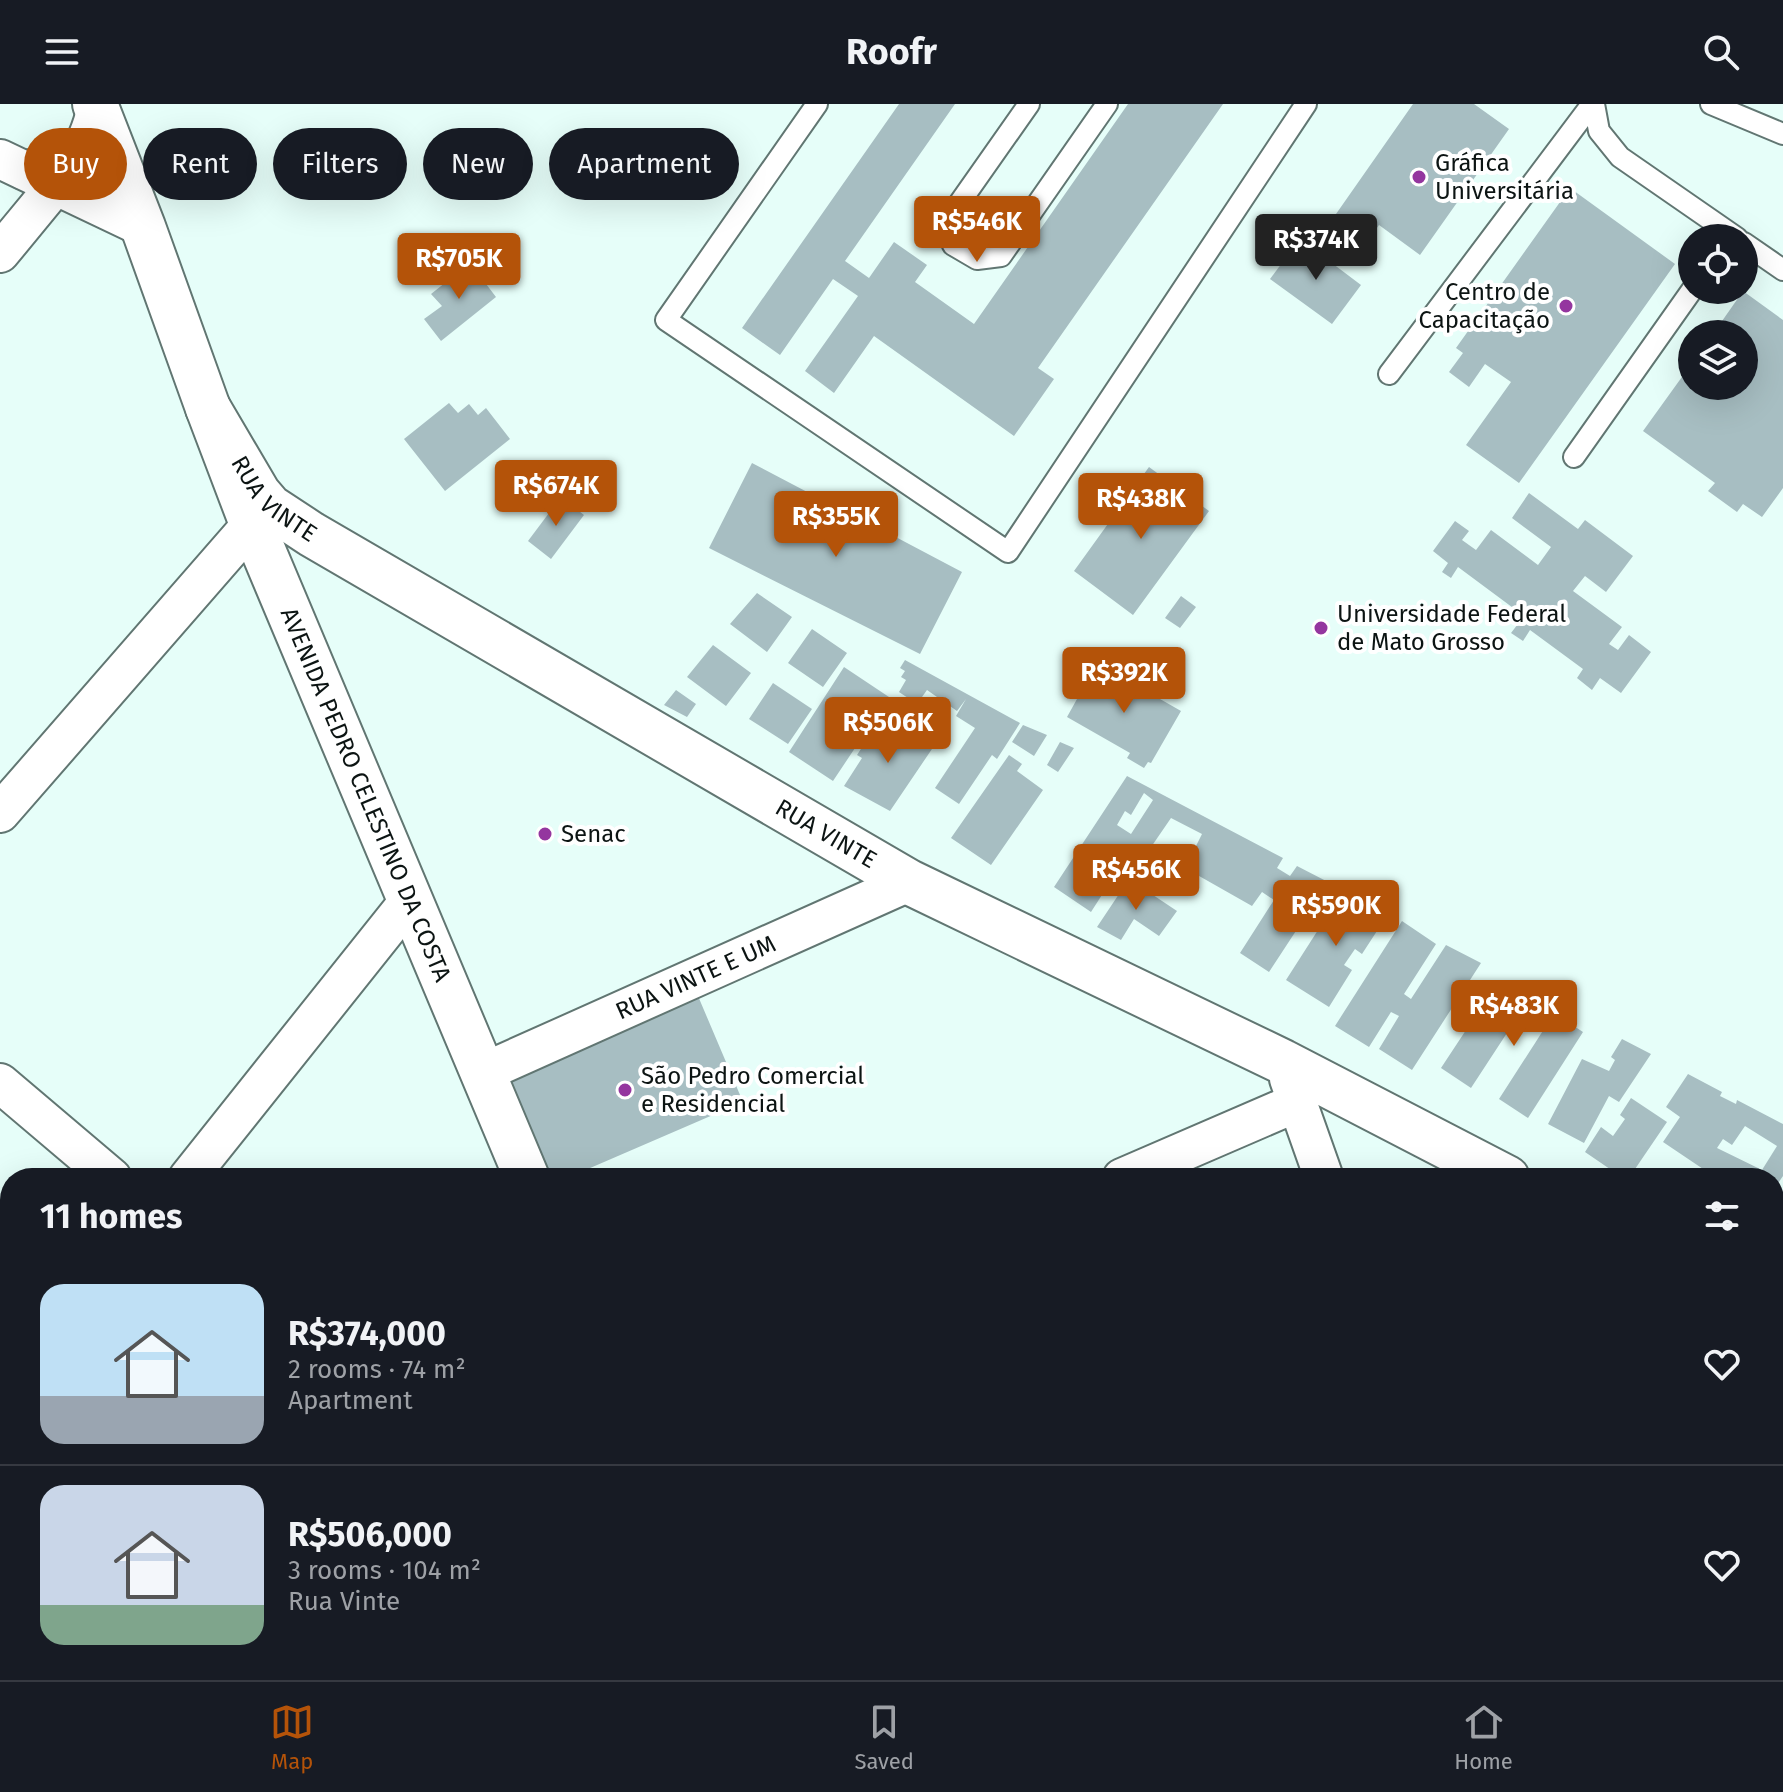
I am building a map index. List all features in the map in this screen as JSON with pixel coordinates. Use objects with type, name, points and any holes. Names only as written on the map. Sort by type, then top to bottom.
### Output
[{"type":"street","points":[[92,128],[96,106]]},
{"type":"street","points":[[96,106],[208,408]]},
{"type":"street","points":[[0,253],[24,180]]},
{"type":"street","points":[[87,200],[143,227]]},
{"type":"street","name":"AVENIDA PEDRO CELESTINO DA COSTA","points":[[208,408],[252,524],[523,1168]]},
{"type":"street","name":"RUA VINTE","points":[[208,408],[240,466],[270,507],[325,542],[909,882],[1283,1062],[1488,1168]]},
{"type":"street","points":[[0,813],[252,524]]},
{"type":"street","name":"RUA VINTE E UM","points":[[482,1073],[909,882]]},
{"type":"street","points":[[196,1168],[409,901]]},
{"type":"street","points":[[1283,1062],[1321,1168]]},
{"type":"street","points":[[0,1083],[100,1168]]},
{"type":"street","points":[[1145,1168],[1298,1102]]},
{"type":"lane","points":[[817,104],[666,320],[1008,552],[1306,104]]},
{"type":"lane","points":[[1029,104],[944,225],[953,245],[977,259],[1001,256],[1107,104]]},
{"type":"lane","points":[[1593,104],[1599,131],[1620,157],[1715,224]]},
{"type":"lane","points":[[1389,374],[1593,104]]},
{"type":"lane","points":[[1711,104],[1783,134]]},
{"type":"lane","points":[[1758,253],[1783,270]]},
{"type":"lane","points":[[1574,457],[1682,304]]},
{"type":"building","points":[[899,104],[955,104],[845,261],[869,278],[894,242],[927,265],[915,282],[974,324],[1128,104],[1223,104],[1038,368],[1054,379],[1014,436],[874,336],[834,393],[805,371],[858,296],[833,279],[780,355],[742,328]]},
{"type":"building","name":"Gráfica Universitária","points":[[1413,104],[1474,104],[1509,129],[1420,255],[1379,225],[1363,248],[1329,224]]},
{"type":"building","name":"Centro de Capacitação","points":[[1570,188],[1675,264],[1519,483],[1466,445],[1511,382],[1485,364],[1469,387],[1449,372],[1463,353],[1456,348]]},
{"type":"building","points":[[1300,239],[1361,285],[1332,324],[1270,279]]},
{"type":"building","points":[[470,263],[496,297],[441,341],[424,319],[442,306],[431,294]]},
{"type":"building","points":[[1758,302],[1783,320],[1783,488],[1762,517],[1743,504],[1737,512],[1708,491],[1715,483],[1643,431],[1678,382],[1678,400],[1758,400],[1758,320],[1723,320],[1734,304]]},
{"type":"building","points":[[449,403],[458,413],[469,404],[478,415],[486,408],[510,439],[445,491],[404,439]]},
{"type":"building","points":[[752,463],[851,515],[860,508],[866,508],[873,516],[873,525],[962,572],[920,654],[709,548]]},
{"type":"building","points":[[1149,467],[1209,511],[1133,615],[1074,571]]},
{"type":"building","points":[[1529,493],[1578,529],[1585,520],[1633,556],[1606,592],[1585,576],[1573,591],[1622,627],[1609,644],[1618,650],[1629,635],[1651,652],[1621,693],[1600,678],[1592,690],[1577,678],[1583,669],[1530,630],[1523,641],[1511,633],[1524,616],[1458,567],[1451,578],[1442,572],[1448,563],[1433,551],[1455,521],[1469,531],[1462,540],[1476,550],[1491,530],[1538,565],[1551,547],[1512,518]]},
{"type":"building","points":[[561,497],[584,515],[551,559],[528,541]]},
{"type":"building","points":[[757,593],[792,617],[767,652],[730,624]]},
{"type":"building","points":[[1181,596],[1196,607],[1180,628],[1165,618]]},
{"type":"building","points":[[812,629],[847,653],[823,687],[788,663]]},
{"type":"building","points":[[713,645],[751,673],[726,706],[687,677]]},
{"type":"building","points":[[905,660],[1020,723],[997,759],[992,755],[959,804],[935,788],[975,728],[956,716],[966,699],[957,711],[927,690],[917,704],[899,692],[906,680],[901,677],[905,671],[900,668]]},
{"type":"building","points":[[1097,663],[1181,711],[1151,763],[1148,762],[1144,768],[1127,758],[1130,753],[1067,717]]},
{"type":"building","points":[[844,667],[889,697],[833,781],[789,752]]},
{"type":"building","points":[[773,683],[812,709],[788,744],[749,719]]},
{"type":"building","points":[[676,690],[696,704],[687,717],[664,705]]},
{"type":"building","points":[[893,721],[934,746],[890,811],[844,786],[862,758],[857,755],[874,729],[885,735]]},
{"type":"building","points":[[1023,725],[1047,735],[1034,756],[1012,742]]},
{"type":"building","points":[[1060,742],[1074,748],[1058,772],[1047,765]]},
{"type":"building","points":[[1009,755],[1022,764],[1017,771],[1043,790],[991,865],[951,838]]},
{"type":"building","points":[[1127,776],[1283,858],[1277,868],[1290,876],[1297,866],[1328,882],[1269,972],[1240,953],[1274,900],[1262,892],[1252,906],[1185,868],[1202,834],[1171,818],[1147,853],[1134,845],[1091,912],[1054,887]],"holes":[[[1144,793],[1153,800],[1131,834],[1117,825],[1125,811],[1131,815]]]},
{"type":"building","points":[[1129,879],[1177,911],[1159,936],[1134,919],[1121,940],[1097,927]]},
{"type":"building","points":[[1343,891],[1388,914],[1362,954],[1355,949],[1344,965],[1352,970],[1329,1007],[1286,980]]},
{"type":"building","points":[[1402,921],[1436,944],[1404,994],[1411,999],[1446,945],[1481,963],[1412,1070],[1379,1049],[1399,1016],[1391,1012],[1369,1047],[1335,1026]]},
{"type":"building","points":[[1497,983],[1532,1006],[1540,995],[1553,1002],[1546,1013],[1552,1017],[1554,1013],[1583,1032],[1528,1118],[1499,1099],[1546,1026],[1522,1010],[1471,1088],[1441,1068]]},
{"type":"building","name":"São Pedro Comercial e Residencial","points":[[698,996],[743,1102],[590,1168],[547,1168],[508,1078]]},
{"type":"building","points":[[1622,1039],[1651,1054],[1619,1102],[1609,1096],[1584,1143],[1548,1124],[1582,1059],[1609,1071],[1615,1060],[1611,1057]]},
{"type":"building","points":[[1688,1074],[1722,1092],[1720,1096],[1736,1104],[1737,1100],[1783,1124],[1783,1168],[1763,1168],[1777,1146],[1745,1126],[1732,1145],[1723,1139],[1717,1148],[1758,1168],[1702,1168],[1663,1142],[1680,1117],[1666,1107]]},
{"type":"building","points":[[1631,1098],[1667,1122],[1636,1168],[1608,1168],[1585,1152],[1601,1127],[1613,1136],[1625,1119],[1620,1115]]},
{"type":"place","name":"Gráfica Universitária","points":[[1419,177]]},
{"type":"place","name":"Centro de Capacitação","points":[[1566,306]]},
{"type":"place","name":"Universidade Federal de Mato Grosso","points":[[1321,628]]},
{"type":"place","name":"Senac","points":[[545,834]]},
{"type":"place","name":"São Pedro Comercial e Residencial","points":[[625,1090]]}]
